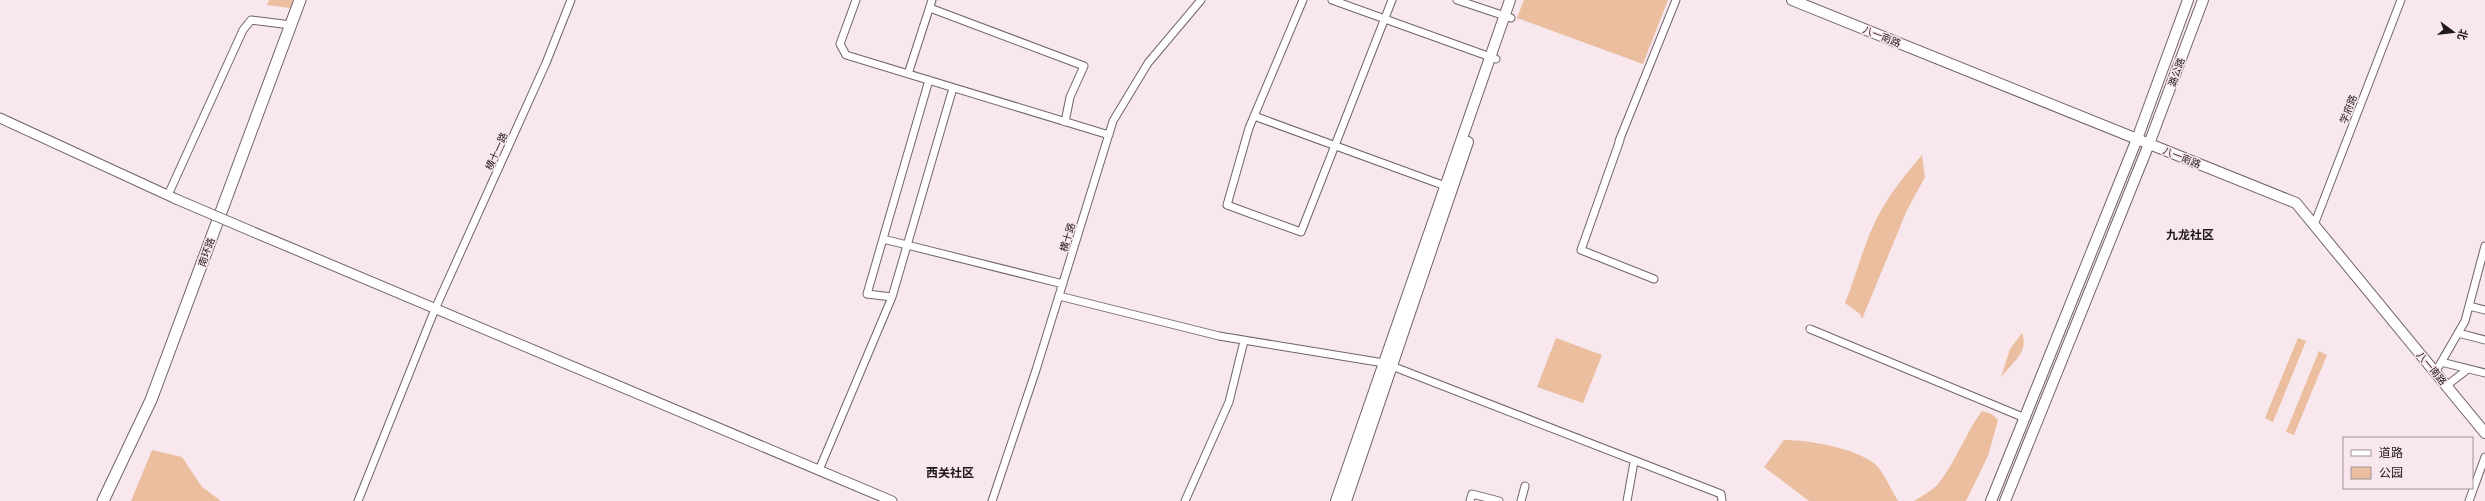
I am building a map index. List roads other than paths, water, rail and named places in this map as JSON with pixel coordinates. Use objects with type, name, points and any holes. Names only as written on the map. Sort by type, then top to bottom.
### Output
[{"type":"main road","name":"南环路","points":[[103,501],[151,400],[300,0]]},
{"type":"main road","points":[[1508,17],[1510,0]]},
{"type":"main road","points":[[1346,501],[1388,365],[1508,17],[1517,0]]},
{"type":"main road","name":"八一南路","points":[[1792,0],[2139,136]]},
{"type":"main road","name":"八一南路","points":[[1806,0],[2139,136],[2296,203],[2315,222],[2438,368],[2448,384],[2485,433]]},
{"type":"main road","name":"潞公路","points":[[1991,501],[2139,136],[2188,0]]},
{"type":"main road","name":"潞公路","points":[[2005,501],[2150,141],[2203,0]]},
{"type":"main road","points":[[1336,501],[1388,365]]},
{"type":"main road","name":"八一南路","points":[[2448,384],[2485,427]]},
{"type":"street","name":"横十一路","points":[[358,501],[435,309],[515,134],[571,0]]},
{"type":"street","points":[[856,0],[840,44],[846,55],[1109,135]]},
{"type":"street","points":[[908,74],[932,0]]},
{"type":"street","name":"横十路","points":[[992,501],[1063,284],[1113,121],[1148,63],[1201,0]]},
{"type":"street","points":[[1303,0],[1254,116],[1227,205],[1301,232],[1392,0]]},
{"type":"street","points":[[1332,0],[1494,58]]},
{"type":"street","points":[[1457,0],[1508,17]]},
{"type":"street","points":[[1654,279],[1581,250],[1619,140],[1676,0]]},
{"type":"street","name":"学府路","points":[[2315,222],[2401,0]]},
{"type":"street","points":[[930,8],[1084,66],[1070,98],[1064,122]]},
{"type":"street","points":[[172,197],[243,30],[251,20],[291,25]]},
{"type":"street","points":[[892,297],[867,294],[899,189],[929,80]]},
{"type":"street","points":[[819,470],[892,297],[952,88]]},
{"type":"street","points":[[1254,116],[1449,187]]},
{"type":"street","points":[[0,118],[172,197],[251,231],[892,501]]},
{"type":"street","points":[[883,239],[908,244],[1063,284]]},
{"type":"street","points":[[2485,247],[2465,321],[2438,368],[2468,369],[2485,373]]},
{"type":"street","points":[[2476,278],[2485,280]]},
{"type":"street","points":[[1059,296],[1244,341],[1388,365],[1634,462],[1720,494],[1722,501]]},
{"type":"street","points":[[2469,306],[2485,310]]},
{"type":"street","points":[[1810,329],[2025,418]]},
{"type":"street","points":[[2458,333],[2485,340]]},
{"type":"street","points":[[1185,501],[1229,402],[1244,341]]},
{"type":"street","points":[[2448,384],[2468,369]]},
{"type":"street","points":[[2469,501],[2485,457]]},
{"type":"street","points":[[1627,501],[1634,462]]},
{"type":"street","points":[[1521,501],[1525,486]]},
{"type":"street","points":[[1470,501],[1472,494],[1499,501]]},
{"type":"district","name":"九龙社区","points":[[2190,235]]},
{"type":"district","name":"西关社区","points":[[950,473]]}]
